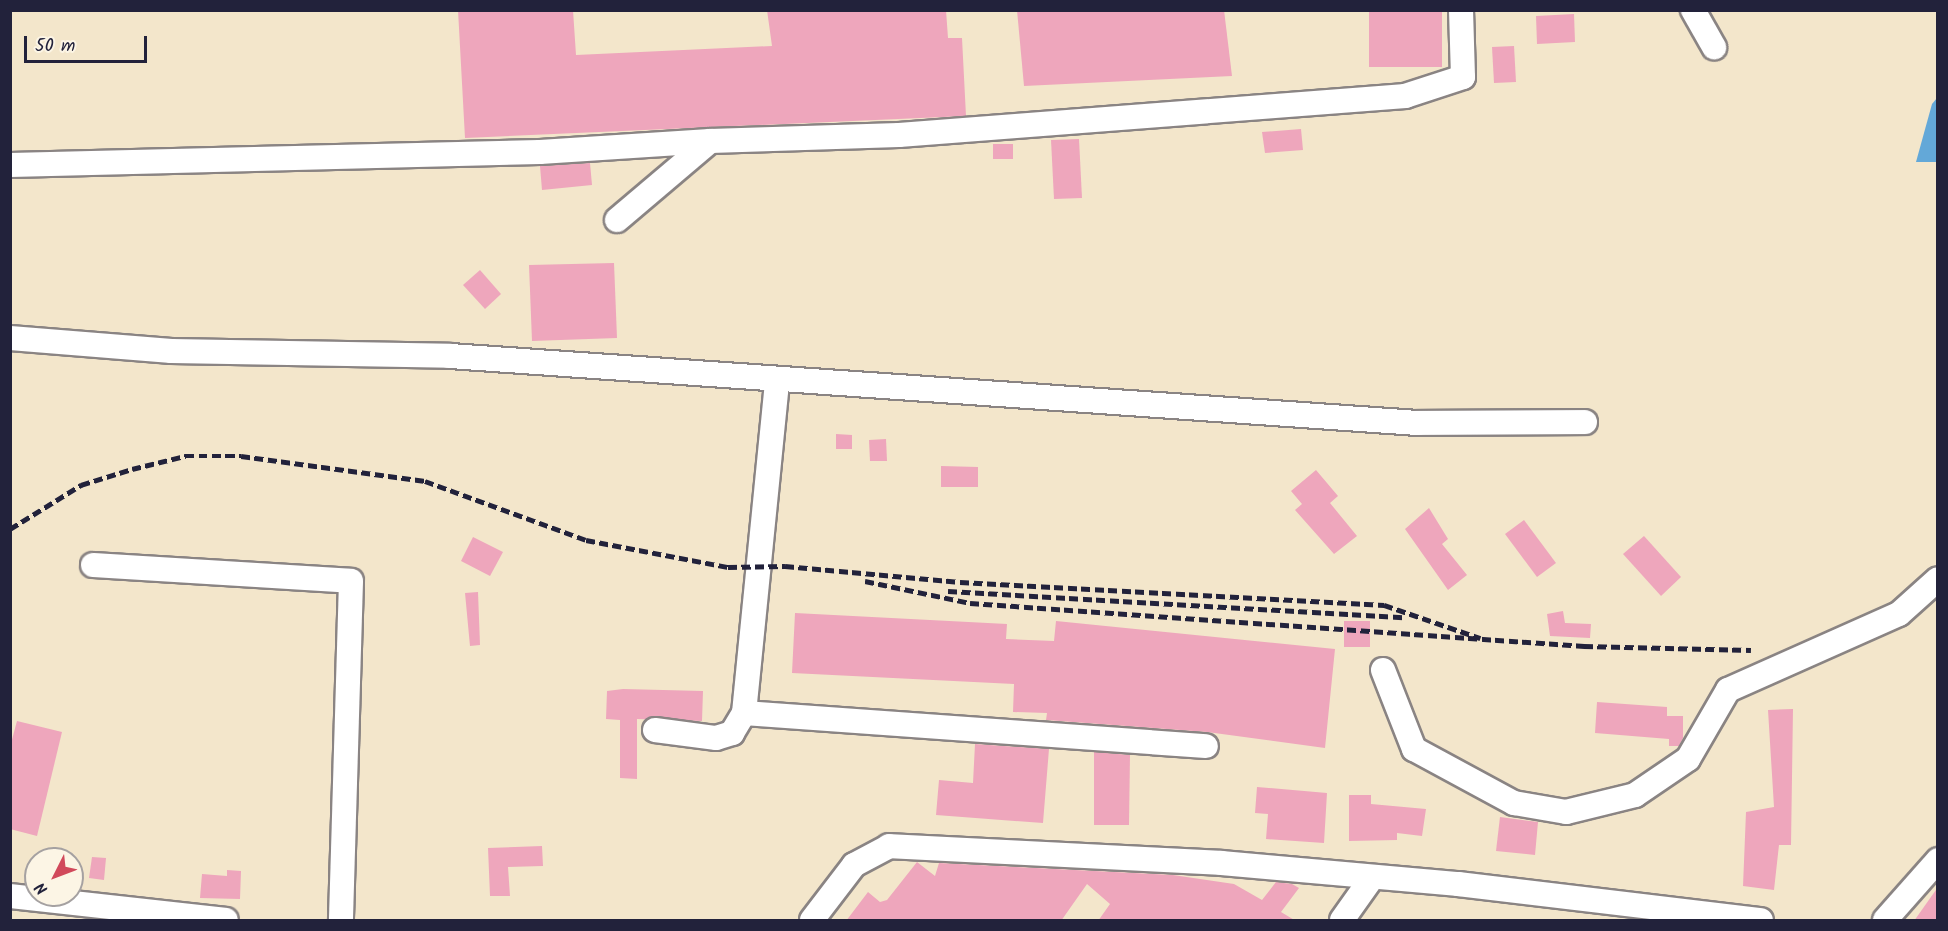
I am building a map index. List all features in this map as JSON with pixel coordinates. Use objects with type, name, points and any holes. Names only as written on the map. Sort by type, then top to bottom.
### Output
[{"type":"street","points":[[10,165],[540,152],[710,141],[899,135],[1406,96],[1463,77],[1461,10]]},
{"type":"street","points":[[1693,10],[1714,47]]},
{"type":"street","points":[[616,220],[710,141]]},
{"type":"street","points":[[10,338],[171,351],[450,356],[777,382],[1419,423],[1585,422]]},
{"type":"street","points":[[655,730],[716,738],[732,733],[744,713],[777,382]]},
{"type":"street","points":[[93,565],[351,581],[340,921]]},
{"type":"street","points":[[1383,670],[1414,749],[1514,803],[1566,812],[1635,795],[1688,759],[1728,690],[1899,614],[1938,579]]},
{"type":"street","points":[[744,713],[1206,746]]},
{"type":"street","points":[[812,921],[854,865],[889,846],[1222,863],[1371,879],[1458,884],[1761,921]]},
{"type":"street","points":[[1890,914],[1938,860]]},
{"type":"street","points":[[1342,921],[1371,879]]},
{"type":"street","points":[[10,896],[226,921]]},
{"type":"water","points":[[1937,98],[1937,162],[1916,162],[1932,104]]},
{"type":"building","points":[[458,10],[573,10],[576,55],[772,46],[767,10],[946,10],[948,38],[962,38],[966,116],[465,138]]},
{"type":"building","points":[[1017,10],[1224,10],[1232,76],[1024,86]]},
{"type":"building","points":[[1369,10],[1442,10],[1442,67],[1369,67]]},
{"type":"building","points":[[1574,14],[1575,42],[1537,44],[1536,16]]},
{"type":"building","points":[[1514,46],[1516,82],[1494,83],[1492,47]]},
{"type":"building","points":[[1301,129],[1303,150],[1265,153],[1262,132]]},
{"type":"building","points":[[1079,139],[1082,198],[1054,199],[1051,140]]},
{"type":"building","points":[[993,144],[1013,144],[1013,159],[993,159]]},
{"type":"building","points":[[590,163],[592,185],[542,190],[540,166]]},
{"type":"building","points":[[614,263],[617,338],[532,341],[529,265]]},
{"type":"building","points":[[480,270],[501,294],[485,309],[463,285]]},
{"type":"building","points":[[836,434],[852,435],[852,449],[836,449]]},
{"type":"building","points":[[886,439],[887,461],[870,461],[869,440]]},
{"type":"building","points":[[941,466],[978,467],[978,487],[941,487]]},
{"type":"building","points":[[1316,470],[1338,496],[1330,503],[1357,536],[1334,554],[1295,510],[1302,504],[1291,491]]},
{"type":"building","points":[[1429,508],[1448,539],[1442,544],[1467,575],[1448,590],[1405,529]]},
{"type":"building","points":[[1524,520],[1556,563],[1537,577],[1505,534]]},
{"type":"building","points":[[1644,536],[1681,577],[1661,596],[1623,554]]},
{"type":"building","points":[[473,537],[503,552],[490,576],[461,561]]},
{"type":"building","points":[[478,592],[480,645],[470,646],[465,593]]},
{"type":"building","points":[[1563,611],[1565,623],[1591,624],[1590,638],[1550,636],[1547,614]]},
{"type":"building","points":[[795,613],[1007,624],[1006,639],[1054,641],[1056,621],[1335,649],[1325,748],[1207,732],[1046,720],[1047,713],[1013,712],[1014,684],[792,673]]},
{"type":"building","points":[[1344,621],[1370,621],[1370,647],[1344,647]]},
{"type":"building","points":[[623,689],[703,691],[702,721],[637,719],[637,779],[620,778],[620,720],[606,719],[607,691]]},
{"type":"building","points":[[1597,702],[1667,707],[1667,716],[1683,716],[1683,738],[1679,746],[1669,746],[1669,739],[1595,733]]},
{"type":"building","points":[[1793,709],[1791,845],[1779,845],[1774,890],[1743,886],[1746,812],[1774,807],[1768,710]]},
{"type":"building","points":[[17,721],[62,732],[37,836],[10,829],[10,747]]},
{"type":"building","points":[[975,744],[1049,749],[1043,823],[936,815],[939,780],[973,783]]},
{"type":"building","points":[[1094,752],[1130,755],[1129,825],[1094,825]]},
{"type":"building","points":[[1257,787],[1327,793],[1324,843],[1266,839],[1268,814],[1255,813]]},
{"type":"building","points":[[1349,795],[1371,795],[1371,804],[1426,809],[1422,836],[1397,833],[1397,840],[1349,841]]},
{"type":"building","points":[[1500,817],[1538,822],[1535,855],[1496,851]]},
{"type":"building","points":[[542,846],[543,866],[508,867],[510,896],[490,896],[488,848]]},
{"type":"building","points":[[92,857],[106,858],[104,880],[89,878]]},
{"type":"building","points":[[917,862],[935,876],[939,863],[1173,875],[1234,884],[1262,900],[1276,882],[1292,884],[1299,888],[1281,912],[1296,921],[1098,921],[1110,904],[1087,884],[1061,921],[846,921],[868,892],[880,902],[887,900]]},
{"type":"building","points":[[227,870],[241,871],[240,899],[200,898],[202,874],[227,876]]},
{"type":"building","points":[[1938,887],[1938,921],[1914,921]]},
{"type":"railway","points":[[10,529],[81,485],[185,456],[241,456],[425,481],[586,540],[728,567],[785,566],[960,582],[1384,605],[1480,638]]},
{"type":"railway","points":[[865,581],[970,603],[1584,646],[1751,650]]},
{"type":"railway","points":[[948,591],[1403,617]]}]
